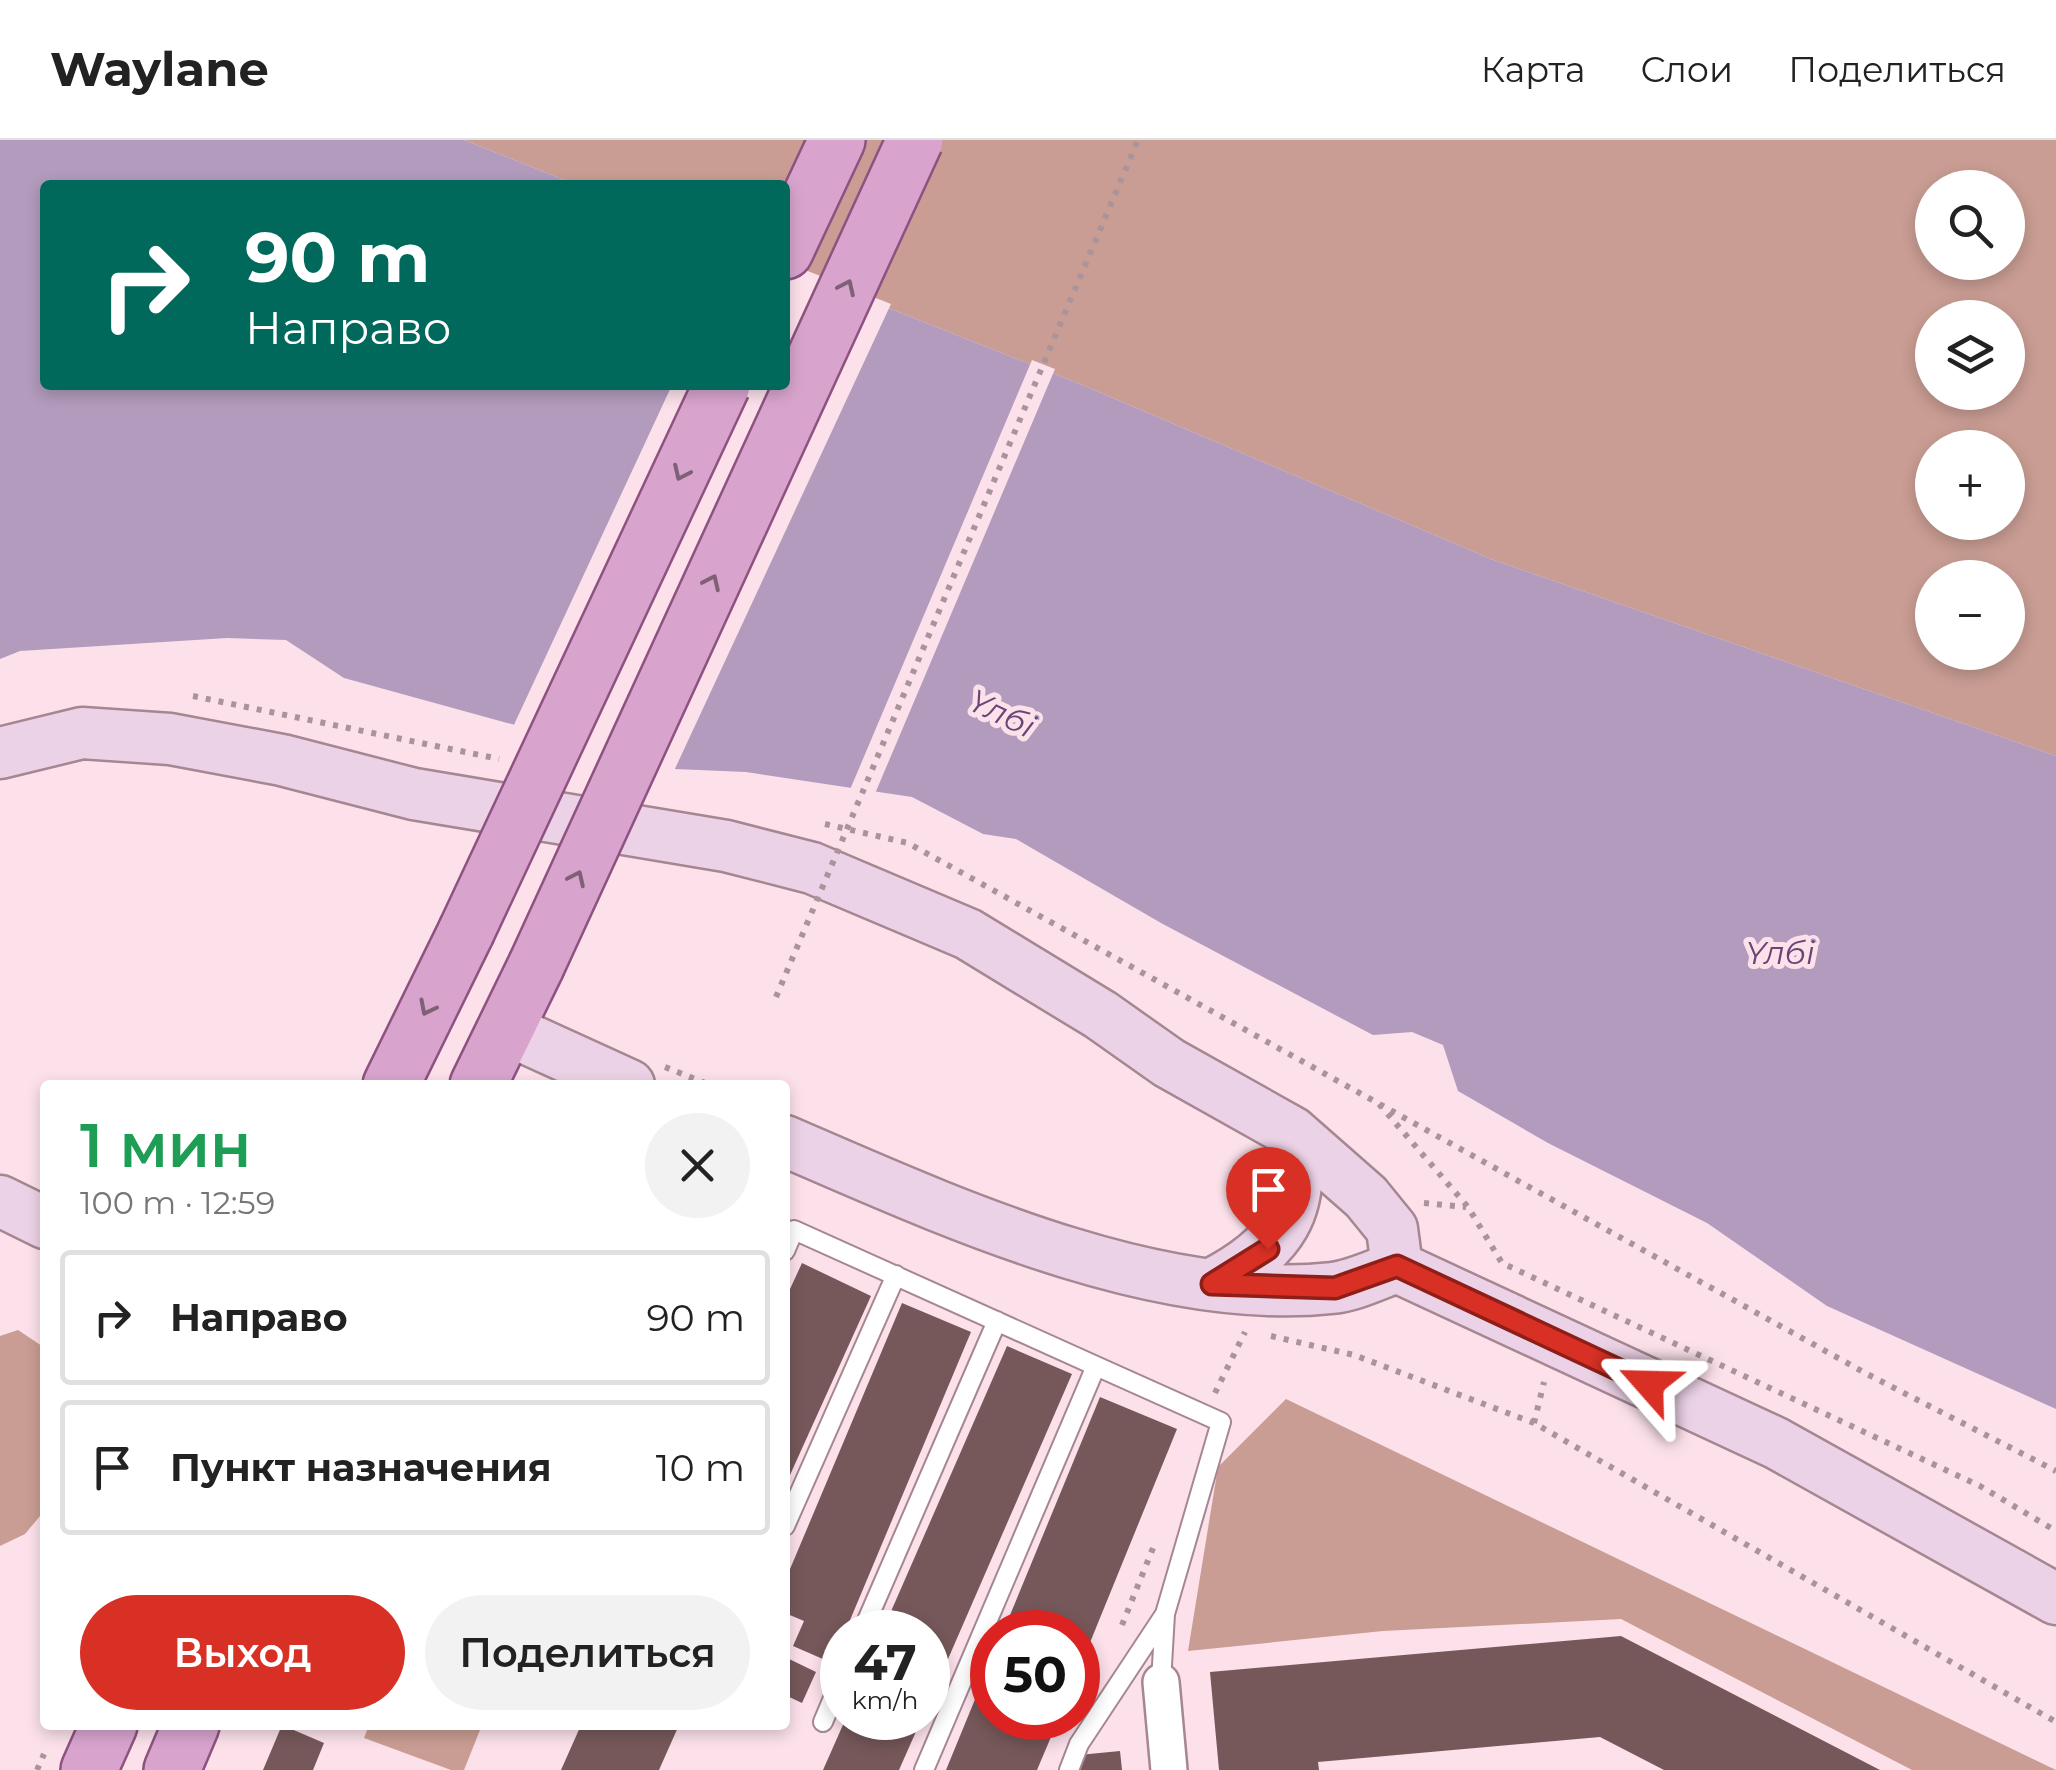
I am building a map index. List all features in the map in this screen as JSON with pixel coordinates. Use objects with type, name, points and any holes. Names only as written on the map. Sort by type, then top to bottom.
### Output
[{"type":"main road","points":[[790,240],[837,140]]},
{"type":"main road","points":[[480,1080],[915,140]]},
{"type":"main road","points":[[393,1080],[720,390]]},
{"type":"main road","points":[[0,753],[82,733],[170,738],[282,760],[414,794],[726,846],[812,868],[968,934],[1102,1016],[1169,1064],[1292,1132],[1366,1197],[1392,1229],[1397,1266]]},
{"type":"main road","points":[[506,1028],[618,1080]]},
{"type":"main road","points":[[1212,1284],[1268,1249],[1286,1223],[1297,1193],[1298,1162],[1292,1132]]},
{"type":"main road","points":[[790,1143],[941,1208],[1126,1268],[1212,1284],[1335,1288],[1397,1266],[1776,1443],[2056,1599]]},
{"type":"main road","points":[[0,1201],[40,1221]]},
{"type":"main road","points":[[89,1770],[107,1730]]},
{"type":"main road","points":[[172,1770],[189,1730]]},
{"type":"street","points":[[1161,1682],[1169,1770]]},
{"type":"lane","points":[[790,1239],[794,1230],[1221,1422],[1165,1614],[1161,1682]]},
{"type":"lane","points":[[790,1515],[896,1275]]},
{"type":"lane","points":[[872,1610],[997,1321]]},
{"type":"lane","points":[[924,1770],[1096,1366]]},
{"type":"lane","points":[[1069,1770],[1079,1744],[1165,1614]]},
{"type":"path","points":[[776,997],[1138,140]]},
{"type":"path","points":[[187,696],[513,761]]},
{"type":"path","points":[[815,822],[908,843],[1867,1374],[2056,1471]]},
{"type":"path","points":[[805,905],[822,913]]},
{"type":"path","points":[[1375,1100],[1468,1207],[1502,1263],[1980,1486],[2056,1531]]},
{"type":"path","points":[[1297,1339],[1354,1355],[1534,1423],[2056,1722]]},
{"type":"shaded area","points":[[464,140],[2056,140],[2056,756],[1491,559],[1080,384],[790,269],[790,180],[564,180]]},
{"type":"shaded area","points":[[18,1330],[40,1345],[40,1516],[25,1534],[0,1546],[0,1336]]},
{"type":"shaded area","points":[[1286,1399],[2056,1770],[1912,1770],[1621,1619],[1383,1631],[1188,1651],[1218,1467]]},
{"type":"shaded area","points":[[367,1730],[480,1730],[464,1770],[451,1770],[364,1738]]},
{"type":"water","name":"Үлбі","points":[[0,140],[464,140],[564,180],[40,180],[40,390],[790,390],[790,269],[1080,384],[1491,559],[2056,756],[2056,1409],[1827,1306],[1707,1223],[1548,1143],[1458,1091],[1443,1045],[1412,1032],[1373,1035],[1161,923],[1016,839],[983,834],[912,797],[746,772],[675,769],[344,678],[286,640],[227,638],[20,651],[0,659]]},
{"type":"pier","points":[[790,264],[891,304],[673,773],[512,729],[670,390],[790,390]]},
{"type":"pier","points":[[1032,360],[1055,369],[874,796],[849,792]]},
{"type":"building","points":[[802,1263],[871,1296],[790,1475],[790,1289]]},
{"type":"building","points":[[902,1303],[971,1332],[854,1610],[820,1610],[820,1658],[793,1646],[804,1621],[790,1615],[790,1569]]},
{"type":"building","points":[[1007,1346],[1072,1374],[950,1654],[950,1610],[892,1610]]},
{"type":"building","points":[[1100,1397],[1177,1429],[1100,1618],[1100,1610],[1012,1610]]},
{"type":"building","points":[[1621,1636],[1880,1770],[1664,1770],[1600,1737],[1318,1762],[1319,1770],[1219,1770],[1210,1672]]},
{"type":"building","points":[[790,1659],[816,1672],[802,1703],[790,1697]]},
{"type":"building","points":[[970,1712],[970,1740],[1050,1740],[1037,1770],[946,1770]]},
{"type":"building","points":[[280,1730],[294,1730],[324,1743],[313,1770],[263,1770]]},
{"type":"building","points":[[579,1730],[677,1730],[659,1770],[561,1770]]},
{"type":"building","points":[[836,1740],[912,1740],[899,1770],[823,1770]]},
{"type":"building","points":[[1120,1751],[1122,1770],[1081,1770],[1079,1755]]},
{"type":"route","points":[[1268,1249],[1212,1284],[1238,1288],[1335,1288],[1397,1266],[1649,1384]]}]
